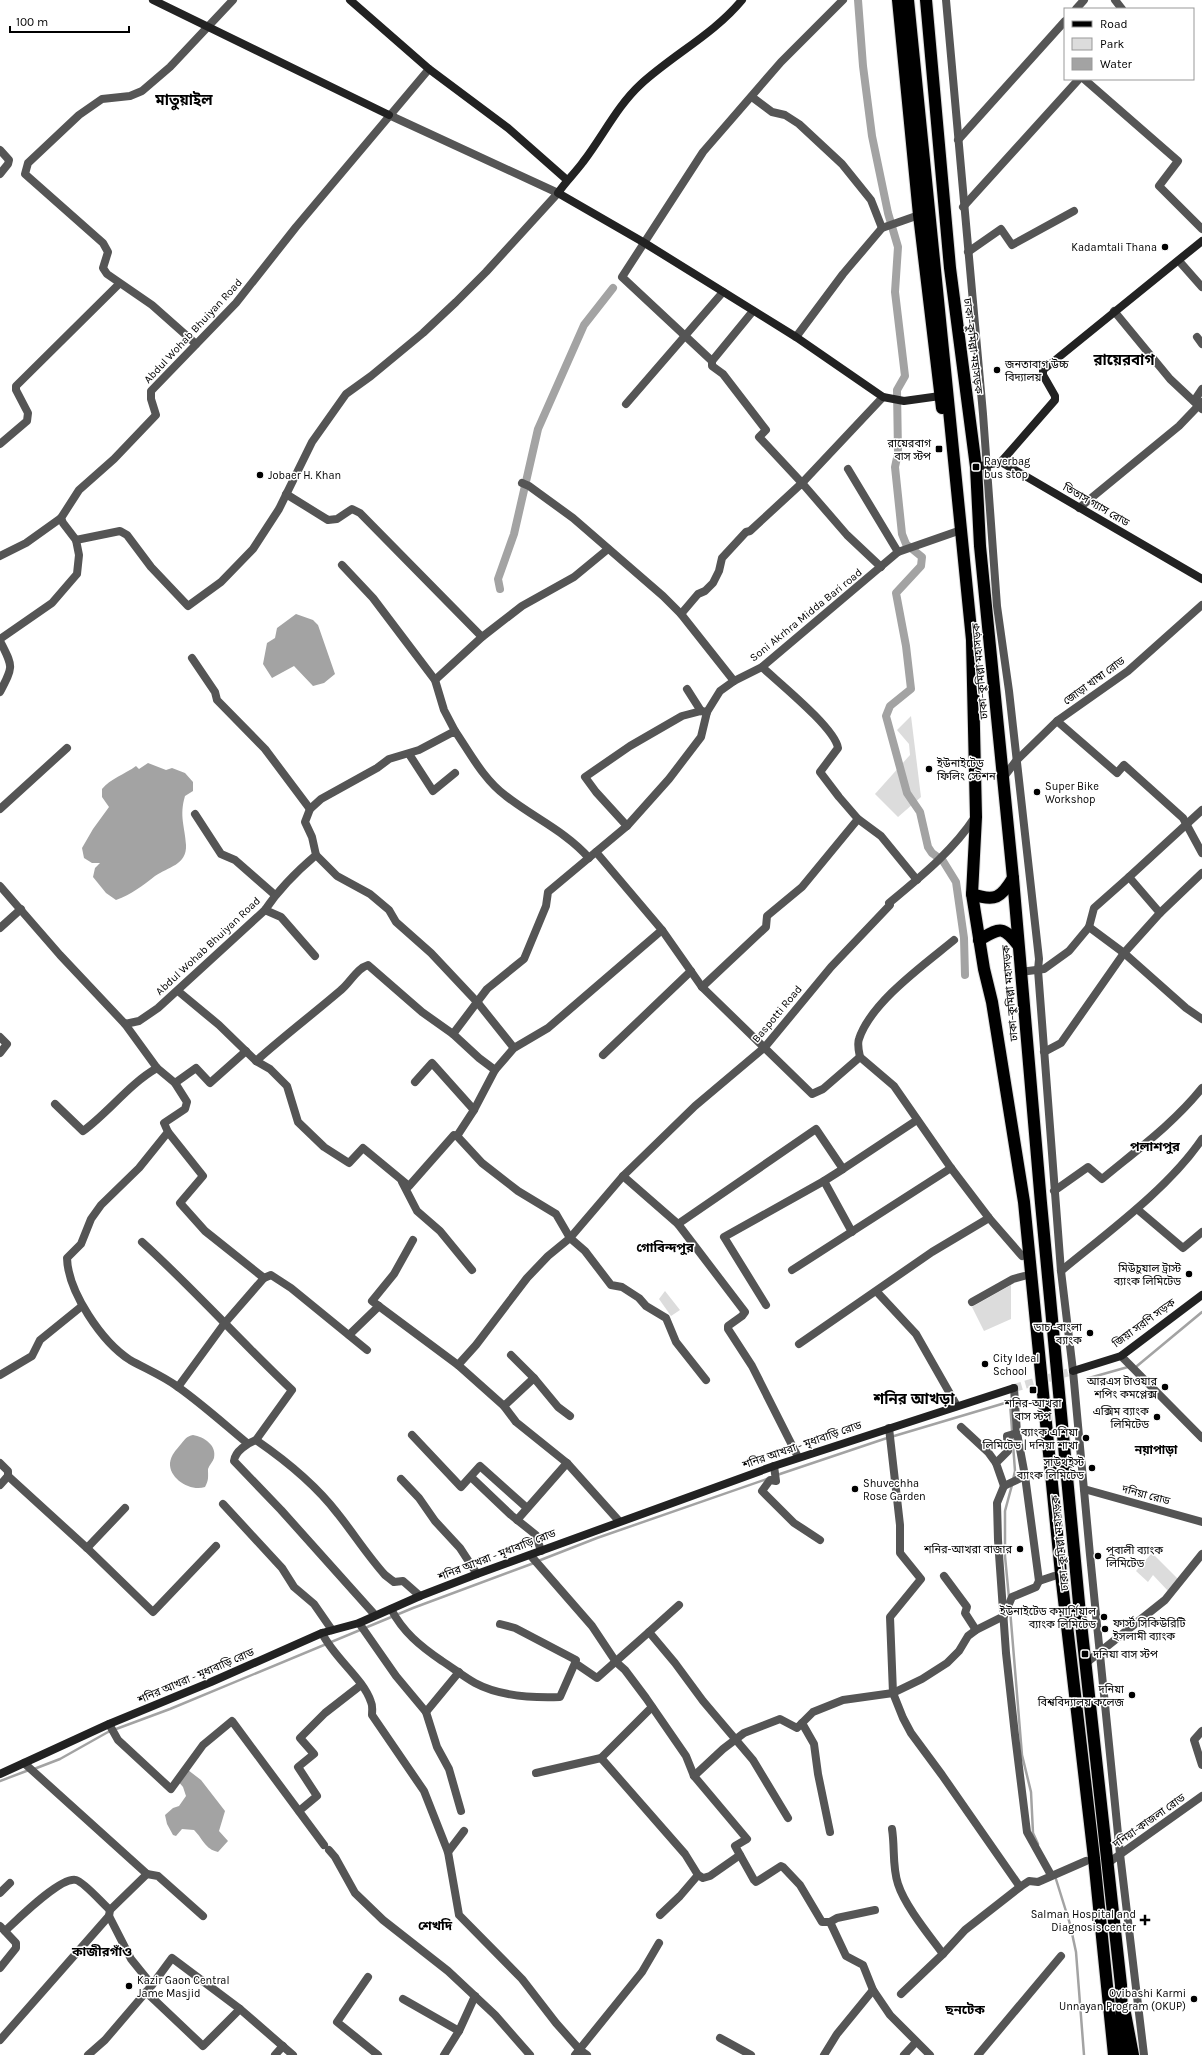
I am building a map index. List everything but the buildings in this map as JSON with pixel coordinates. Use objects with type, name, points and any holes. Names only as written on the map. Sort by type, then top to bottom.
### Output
[{"type":"highway","points":[[898,0],[914,216],[950,476],[961,530]]},
{"type":"highway","name":"ঢাকা–কুমিল্লা মহাসড়ক","points":[[908,0],[972,640],[976,817],[972,894],[1019,1163],[1061,1574],[1101,1923],[1114,2055]]},
{"type":"highway","name":"ঢাকা–কুমিল্লা মহাসড়ক","points":[[926,0],[950,268],[982,467],[980,546],[1013,878],[1042,1218],[1086,1663],[1121,1985],[1122,2023],[1126,2055]]},
{"type":"highway","points":[[972,894],[985,898],[993,898],[1003,894],[1013,878]]},
{"type":"highway","points":[[979,940],[996,930],[1002,929],[1007,931],[1018,945]]},
{"type":"highway","points":[[1019,1163],[1022,1256],[1054,1576],[1107,2055]]},
{"type":"main road","name":"ঢাকা–কুমিল্লা মহাসড়ক","points":[[1121,1985],[1134,2055]]},
{"type":"street","points":[[153,0],[389,115],[558,193],[643,242],[723,292],[796,338],[883,397],[904,402],[940,396]]},
{"type":"street","points":[[196,344],[152,305],[119,284],[107,274],[103,268],[108,252],[103,243],[25,174],[28,163],[80,115],[102,99],[130,96],[142,90],[170,68],[233,0]]},
{"type":"street","points":[[350,0],[428,69],[508,128],[567,180]]},
{"type":"street","points":[[76,540],[120,531],[127,535],[151,568],[188,606],[221,582],[254,549],[279,508],[322,425],[346,394],[371,376],[456,302],[486,272],[558,193],[567,180],[583,163],[618,108],[641,84],[721,21],[742,0]]},
{"type":"street","points":[[843,0],[781,62],[703,152],[643,242],[622,277],[712,361],[712,366],[723,374],[766,430],[759,437],[802,483],[846,535],[881,567]]},
{"type":"street","points":[[946,0],[968,252],[982,467],[1039,959],[1038,970],[1061,1271],[1073,1371],[1120,1854],[1144,2055]]},
{"type":"street","points":[[1077,8],[1084,0]]},
{"type":"street","points":[[1115,0],[1121,8]]},
{"type":"street","points":[[958,140],[1064,22]]},
{"type":"street","name":"Abdul Wohab Bhuiyan Road","points":[[61,518],[79,490],[114,459],[156,415],[151,399],[151,392],[236,303],[428,69]]},
{"type":"street","points":[[964,206],[1078,80]]},
{"type":"street","points":[[1085,80],[1178,161],[1159,186],[1202,229]]},
{"type":"street","points":[[752,97],[772,112],[785,115],[799,124],[842,164],[870,200],[883,228]]},
{"type":"street","points":[[0,150],[9,160],[8,164],[0,174]]},
{"type":"street","points":[[968,252],[1001,229],[1012,245],[1074,212]]},
{"type":"street","points":[[796,338],[843,274],[883,228],[914,216]]},
{"type":"street","points":[[982,467],[1001,462],[1055,400],[1055,396],[1043,375],[1043,370],[1202,241]]},
{"type":"street","points":[[1179,261],[1202,286]]},
{"type":"street","points":[[0,444],[27,421],[28,413],[16,390],[16,386],[119,284]]},
{"type":"street","points":[[626,404],[723,292]]},
{"type":"street","points":[[712,361],[753,311]]},
{"type":"street","points":[[1114,311],[1170,379],[1199,404]]},
{"type":"street","points":[[1079,508],[1179,426],[1199,404],[1202,389]]},
{"type":"street","points":[[681,614],[698,594],[705,591],[713,582],[719,571],[722,558],[746,532],[750,531],[802,483],[883,397]]},
{"type":"street","name":"তিতাস গ্যাস রোড","points":[[1001,462],[1202,579]]},
{"type":"street","points":[[848,470],[898,552]]},
{"type":"street","points":[[525,484],[573,518],[640,575],[681,614],[734,681]]},
{"type":"street","points":[[286,494],[328,520],[337,519],[352,509],[360,513],[482,637]]},
{"type":"street","points":[[0,556],[26,543],[61,518],[76,540],[79,555],[77,574],[52,603],[0,640],[11,663],[12,670],[0,692]]},
{"type":"street","name":"Soni Akrhra Midda Bari road","points":[[453,1034],[478,1003],[487,989],[524,959],[546,906],[548,892],[627,826],[669,779],[701,737],[704,712],[720,692],[734,681],[762,668],[898,552],[928,540],[961,530]]},
{"type":"street","points":[[435,680],[482,637],[522,606],[574,577],[608,549]]},
{"type":"street","points":[[342,565],[373,598],[435,680],[444,710],[455,731],[486,777],[505,795],[575,842],[589,858]]},
{"type":"street","name":"জোড়া খাম্বা রোড","points":[[1003,778],[1016,761],[1057,721],[1128,671],[1202,606]]},
{"type":"street","points":[[192,658],[215,692],[217,700],[265,749],[310,809]]},
{"type":"street","points":[[762,668],[817,719],[837,742],[838,748],[820,772],[826,782],[858,818],[881,836],[917,880]]},
{"type":"street","points":[[627,826],[596,792],[585,777],[630,746],[682,716],[704,712],[687,689]]},
{"type":"street","points":[[1057,721],[1117,773],[1124,765],[1183,818],[1202,854]]},
{"type":"street","points":[[455,731],[409,754],[389,759],[377,768],[321,799],[310,809],[305,822],[312,837],[316,856],[337,876],[370,894],[388,910],[396,922],[431,953],[478,1003],[514,1048]]},
{"type":"street","points":[[0,809],[67,748]]},
{"type":"street","points":[[409,754],[433,791],[455,773]]},
{"type":"street","points":[[1020,972],[1044,970],[1070,952],[1090,927],[1094,908],[1202,810]]},
{"type":"street","points":[[195,814],[221,854],[235,860],[275,895]]},
{"type":"street","name":"Baspotti Road","points":[[458,1365],[476,1345],[526,1278],[548,1256],[570,1238],[623,1176],[695,1106],[765,1047],[831,967],[890,905],[889,903],[917,880],[946,852],[976,817]]},
{"type":"street","points":[[702,987],[766,927],[767,916],[802,887],[858,818]]},
{"type":"street","points":[[596,852],[662,930],[702,987],[812,1094],[823,1089],[860,1057]]},
{"type":"street","name":"Abdul Wohab Bhuiyan Road","points":[[125,1024],[138,1021],[158,1008],[178,991],[265,910],[275,895],[290,878],[316,856]]},
{"type":"street","points":[[1044,1052],[1061,1043],[1124,952],[1202,873]]},
{"type":"street","points":[[1129,877],[1160,914]]},
{"type":"street","points":[[0,886],[60,955],[125,1024],[157,1068],[175,1083],[187,1102],[185,1109],[164,1123],[168,1132],[203,1176],[180,1203],[205,1231],[264,1278]]},
{"type":"street","points":[[0,928],[21,909]]},
{"type":"street","points":[[265,910],[281,917],[315,956]]},
{"type":"street","points":[[1090,927],[1124,952],[1202,1019]]},
{"type":"street","points":[[178,991],[219,1025],[256,1061],[270,1069],[287,1086],[298,1122],[324,1147],[348,1163],[363,1148],[409,1186],[454,1135],[457,1136],[474,1110],[495,1070],[514,1048],[548,1028],[662,930]]},
{"type":"street","points":[[954,940],[891,993],[867,1021],[858,1040],[860,1057],[894,1086],[951,1168],[989,1218],[1022,1256]]},
{"type":"street","points":[[256,1061],[305,1018],[343,989],[362,968],[368,965],[422,1012],[453,1034],[479,1058],[495,1070]]},
{"type":"street","points":[[603,1054],[690,971]]},
{"type":"street","points":[[0,1037],[7,1044],[0,1053]]},
{"type":"street","points":[[175,1083],[196,1068],[210,1083],[246,1051]]},
{"type":"street","points":[[415,1082],[432,1063],[474,1110]]},
{"type":"street","points":[[55,1104],[83,1132],[99,1120],[144,1076],[157,1068]]},
{"type":"street","points":[[1054,1191],[1088,1167],[1102,1179],[1154,1136],[1193,1099],[1202,1088]]},
{"type":"street","points":[[766,1305],[724,1237],[824,1181],[917,1120]]},
{"type":"street","points":[[678,1224],[816,1129],[843,1169]]},
{"type":"street","points":[[168,1132],[139,1168],[101,1205],[91,1219],[81,1244],[67,1258],[71,1277],[82,1306],[96,1323],[107,1341],[129,1359],[178,1387],[247,1443]]},
{"type":"street","points":[[457,1136],[482,1163],[518,1191],[556,1214],[570,1238],[585,1251],[611,1284],[622,1287],[639,1298],[646,1306],[666,1318],[676,1342],[706,1380]]},
{"type":"street","points":[[1061,1271],[1137,1209],[1191,1156],[1202,1139]]},
{"type":"street","points":[[792,1270],[951,1168]]},
{"type":"street","points":[[623,1176],[678,1224],[745,1312],[728,1326],[728,1329],[752,1366],[798,1457]]},
{"type":"street","points":[[401,1179],[417,1211],[440,1232],[472,1270]]},
{"type":"street","points":[[824,1181],[852,1232]]},
{"type":"street","points":[[1137,1209],[1183,1248],[1202,1232]]},
{"type":"street","points":[[798,1344],[877,1292],[932,1252],[989,1218]]},
{"type":"street","points":[[413,1240],[394,1274],[372,1301],[458,1365],[504,1406],[516,1422],[567,1463],[619,1521]]},
{"type":"street","points":[[142,1242],[169,1266],[224,1324],[292,1390],[256,1440],[247,1443],[234,1458],[234,1462],[282,1510],[375,1615]]},
{"type":"street","points":[[178,1387],[224,1324],[264,1278],[272,1275],[291,1288],[367,1350]]},
{"type":"street","points":[[972,1302],[1013,1279],[1024,1276]]},
{"type":"street","points":[[877,1292],[916,1334],[957,1406]]},
{"type":"street","name":"জিয়া সরণি সড়ক","points":[[1073,1371],[1121,1356],[1202,1295]]},
{"type":"street","points":[[0,1375],[32,1356],[40,1340],[82,1306]]},
{"type":"street","points":[[349,1335],[379,1306]]},
{"type":"street","points":[[511,1355],[534,1378],[558,1407],[570,1416]]},
{"type":"street","points":[[1121,1356],[1202,1438]]},
{"type":"street","points":[[504,1406],[534,1378]]},
{"type":"street","name":"শনির আখরা - মৃধাবাড়ি রোড","points":[[0,1774],[26,1765],[110,1726],[332,1630],[358,1623],[476,1574],[531,1556],[619,1521],[774,1468],[798,1457],[889,1431],[957,1406],[1014,1388],[1017,1433]]},
{"type":"street","points":[[961,1427],[988,1452],[996,1463],[1004,1486],[997,1503],[997,1515],[1007,1659],[1027,1832],[1053,1874]]},
{"type":"street","points":[[889,1431],[900,1525],[900,1553],[922,1579],[890,1617],[893,1693],[911,1733],[1020,1887]]},
{"type":"street","points":[[996,1463],[1008,1451],[1008,1436],[1017,1433],[1025,1476],[1039,1582]]},
{"type":"street","points":[[412,1435],[461,1487],[480,1466],[527,1508]]},
{"type":"street","points":[[256,1440],[275,1453],[320,1494],[338,1513],[385,1575],[394,1582],[403,1581],[420,1596]]},
{"type":"street","points":[[0,1463],[8,1471],[8,1476],[87,1548],[153,1612],[216,1546]]},
{"type":"street","points":[[517,1520],[567,1463]]},
{"type":"street","points":[[774,1468],[776,1481],[770,1480],[762,1491],[794,1523],[820,1540]]},
{"type":"street","points":[[0,1485],[8,1476]]},
{"type":"street","points":[[1004,1486],[1025,1476]]},
{"type":"street","points":[[471,1477],[517,1520],[536,1535],[541,1551]]},
{"type":"street","points":[[401,1479],[420,1498],[435,1521],[460,1548],[476,1574]]},
{"type":"street","name":"দনিয়া রোড","points":[[1084,1489],[1202,1522]]},
{"type":"street","points":[[223,1504],[282,1568],[294,1587],[314,1604],[332,1630]]},
{"type":"street","points":[[87,1548],[126,1508]]},
{"type":"street","points":[[1086,1663],[1165,1600],[1183,1580],[1202,1554]]},
{"type":"street","points":[[531,1556],[544,1572],[554,1580],[592,1626],[616,1662],[625,1670],[686,1756],[694,1776],[746,1839],[735,1846],[756,1882],[781,1866],[783,1867],[800,1886],[822,1922],[830,1922],[837,1918],[875,1910]]},
{"type":"street","points":[[944,1576],[966,1607],[965,1613],[976,1630]]},
{"type":"street","points":[[694,1776],[744,1733],[778,1719],[794,1728],[797,1728],[813,1712],[843,1700],[893,1693],[922,1680],[938,1669],[959,1651],[968,1636],[976,1630],[1004,1616],[1007,1606],[1012,1598],[1036,1587],[1039,1582],[1054,1576]]},
{"type":"street","points":[[500,1624],[516,1628],[576,1660],[575,1663],[597,1678],[679,1605]]},
{"type":"street","points":[[391,1609],[399,1625],[420,1646],[476,1683],[494,1690],[542,1697],[560,1696],[575,1663]]},
{"type":"street","points":[[358,1623],[396,1676],[426,1712],[437,1747],[449,1769],[461,1812]]},
{"type":"street","points":[[649,1632],[753,1760],[788,1818]]},
{"type":"street","points":[[322,1635],[332,1652],[361,1685],[372,1702],[372,1714],[424,1791],[448,1852],[459,1915],[522,1979],[578,2052],[587,2055]]},
{"type":"street","points":[[426,1712],[459,1672]]},
{"type":"street","points":[[299,1811],[317,1796],[298,1767],[314,1754],[300,1738],[325,1713],[361,1685]]},
{"type":"street","points":[[1089,1687],[1104,1685]]},
{"type":"street","points":[[536,1774],[601,1758],[652,1707]]},
{"type":"street","points":[[110,1726],[118,1740],[171,1789],[185,1767],[203,1745],[232,1721],[326,1848],[335,1857],[355,1893],[383,1920],[448,1972],[475,1996],[495,2015],[530,2055]]},
{"type":"street","points":[[802,1723],[814,1744],[818,1774],[830,1832]]},
{"type":"street","points":[[1202,1731],[1194,1740],[1202,1765]]},
{"type":"street","points":[[1096,1754],[1111,1752]]},
{"type":"street","points":[[601,1758],[685,1854],[698,1875],[703,1878],[710,1876],[740,1855]]},
{"type":"street","points":[[26,1765],[148,1874],[158,1876],[203,1916]]},
{"type":"street","name":"দনিয়া-কাজলা রোড","points":[[1108,1863],[1202,1796]]},
{"type":"street","points":[[892,1829],[895,1872],[898,1885],[923,1926],[943,1954]]},
{"type":"street","points":[[448,1852],[464,1831]]},
{"type":"street","points":[[901,1994],[943,1954],[965,1930],[1028,1881],[1038,1882],[1053,1874],[1086,1861]]},
{"type":"street","points":[[0,2040],[110,1913],[148,1874]]},
{"type":"street","points":[[660,1915],[680,1896],[698,1875]]},
{"type":"street","points":[[0,1968],[16,1948],[16,1943],[2,1928],[70,1879],[78,1880],[110,1913],[131,1959],[149,1988],[203,2046],[240,2009]]},
{"type":"street","points":[[0,1893],[10,1883]]},
{"type":"street","points":[[830,1922],[846,1956],[863,1965],[873,1990],[890,2015],[930,2055]]},
{"type":"street","points":[[578,2052],[642,1972],[659,1943]]},
{"type":"street","points":[[978,2055],[1061,1956]]},
{"type":"street","points":[[88,2055],[105,2040],[172,1958],[240,2009],[292,2055]]},
{"type":"street","points":[[368,1977],[337,2022],[378,2055]]},
{"type":"street","points":[[824,2055],[837,2034],[873,1990]]},
{"type":"street","points":[[444,2055],[459,2031],[475,1996]]},
{"type":"street","points":[[403,1999],[459,2031]]},
{"type":"street","points":[[720,2038],[751,2055]]},
{"type":"street","points":[[904,2055],[916,2042]]},
{"type":"street","points":[[274,2055],[283,2046]]},
{"type":"green space","points":[[911,716],[921,797],[898,817],[875,794],[910,755],[909,744],[897,730]]},
{"type":"green space","points":[[1011,1285],[1011,1319],[984,1331],[972,1307]]},
{"type":"green space","points":[[665,1291],[680,1310],[671,1316],[659,1299]]},
{"type":"green space","points":[[1152,1553],[1179,1580],[1169,1592],[1153,1575],[1148,1582],[1136,1571]]},
{"type":"water","points":[[296,614],[313,620],[318,625],[335,674],[324,683],[313,686],[294,666],[272,678],[263,664],[267,643],[275,638],[277,628]]},
{"type":"water","points":[[148,763],[166,770],[172,768],[185,773],[193,782],[193,791],[185,796],[182,810],[186,845],[185,852],[183,857],[176,865],[155,876],[122,898],[116,900],[106,893],[93,877],[95,868],[100,863],[92,863],[84,858],[82,848],[93,829],[109,807],[102,797],[102,789],[105,785],[136,766],[139,769]]},
{"type":"water","points":[[193,1435],[209,1442],[214,1449],[213,1459],[208,1469],[208,1478],[205,1487],[193,1488],[182,1483],[173,1474],[171,1469],[170,1463],[174,1453],[186,1438]]},
{"type":"water","points":[[188,1770],[201,1780],[225,1811],[219,1831],[228,1841],[218,1852],[210,1849],[194,1830],[182,1829],[176,1836],[173,1835],[167,1824],[165,1815],[173,1808],[179,1806],[186,1796],[183,1787],[177,1780]]},
{"type":"waterway","points":[[858,0],[863,66],[872,136],[888,213],[898,247],[895,292],[905,376],[897,390],[898,453],[895,467],[902,534],[906,544],[922,557],[921,566],[896,593],[906,646],[911,689],[890,706],[886,716],[907,793],[920,812],[928,847],[932,853],[943,861],[956,882],[964,938],[965,975]]},
{"type":"waterway","points":[[500,589],[498,579],[514,534],[538,429],[584,325],[613,288]]},
{"type":"waterway","points":[[1137,1366],[1202,1312]]},
{"type":"waterway","points":[[1089,1378],[1128,1367]]},
{"type":"waterway","points":[[777,1475],[884,1439],[1005,1403]]},
{"type":"waterway","points":[[1010,1403],[1015,1471],[1013,1480]]},
{"type":"waterway","points":[[538,1561],[597,1538],[767,1479]]},
{"type":"waterway","points":[[1009,1598],[1005,1556],[1005,1511],[1012,1485]]},
{"type":"waterway","points":[[34,1769],[60,1759],[108,1732],[170,1709],[413,1608],[534,1563]]},
{"type":"waterway","points":[[1010,1609],[1022,1755],[1031,1792],[1033,1833],[1038,1844]]},
{"type":"waterway","points":[[0,1781],[29,1770]]},
{"type":"waterway","points":[[1055,1876],[1070,1924],[1076,1952],[1084,2055]]},
{"type":"tunnel","points":[[1014,1388],[1073,1371]]},
{"type":"place","name":"Kadamtali Thana","points":[[1165,247]]},
{"type":"place","name":"জনতাবাগ উচ্চ বিদ্যালয়","points":[[997,370]]},
{"type":"place","name":"রায়েরবাগ বাস স্টপ","points":[[939,449]]},
{"type":"place","name":"Rayerbag bus stop","points":[[976,467]]},
{"type":"place","name":"Jobaer H. Khan","points":[[260,475]]},
{"type":"place","name":"ইউনাইটেড ফিলিং স্টেশন","points":[[929,769]]},
{"type":"place","name":"Super Bike Workshop","points":[[1037,792]]},
{"type":"place","name":"মিউচুয়াল ট্রাস্ট ব্যাংক লিমিটেড","points":[[1189,1274]]},
{"type":"place","name":"ডাচ -বাংলা ব্যাংক","points":[[1090,1333]]},
{"type":"place","name":"City Ideal School","points":[[985,1364]]},
{"type":"place","name":"আরএস টাওয়ার শপিং কমপ্লেক্স","points":[[1165,1387]]},
{"type":"place","name":"শনির-আখরা বাস স্টপ","points":[[1033,1390]]},
{"type":"place","name":"এক্সিম ব্যাংক লিমিটেড","points":[[1157,1417]]},
{"type":"place","name":"ব্যাংক এশিয়া লিমিটেড | দনিয়া শাখা","points":[[1086,1438]]},
{"type":"place","name":"সাউথইস্ট ব্যাংক লিমিটেড","points":[[1092,1468]]},
{"type":"place","name":"Shuvechha Rose Garden","points":[[855,1489]]},
{"type":"place","name":"শনির-আখরা বাজার","points":[[1020,1549]]},
{"type":"place","name":"পুবালী ব্যাংক লিমিটেড","points":[[1098,1556]]},
{"type":"place","name":"ইউনাইটেড কমার্শিয়াল ব্যাংক লিমিটেড","points":[[1104,1617]]},
{"type":"place","name":"ফার্স্ট সিকিউরিটি ইসলামী ব্যাংক","points":[[1105,1629]]},
{"type":"place","name":"দনিয়া বাস স্টপ","points":[[1085,1654]]},
{"type":"place","name":"দনিয়া বিশ্ববিদ্যালয় কলেজ","points":[[1132,1695]]},
{"type":"place","name":"Salman Hospital and Diagnosis center","points":[[1145,1920]]},
{"type":"place","name":"Kazir Gaon Central Jame Masjid","points":[[129,1986]]},
{"type":"place","name":"Ovibashi Karmi Unnayan Program (OKUP)","points":[[1194,1999]]},
{"type":"district","name":"মাতুয়াইল","points":[[184,100]]},
{"type":"district","name":"রায়েরবাগ","points":[[1124,360]]},
{"type":"district","name":"পলাশপুর","points":[[1155,1146]]},
{"type":"district","name":"গোবিন্দপুর","points":[[665,1247]]},
{"type":"district","name":"শনির আখড়া","points":[[914,1399]]},
{"type":"district","name":"নয়াপাড়া","points":[[1156,1450]]},
{"type":"district","name":"শেখদি","points":[[435,1925]]},
{"type":"district","name":"কাজীরগাঁও","points":[[102,1951]]},
{"type":"district","name":"ছনটেক","points":[[965,2009]]}]
